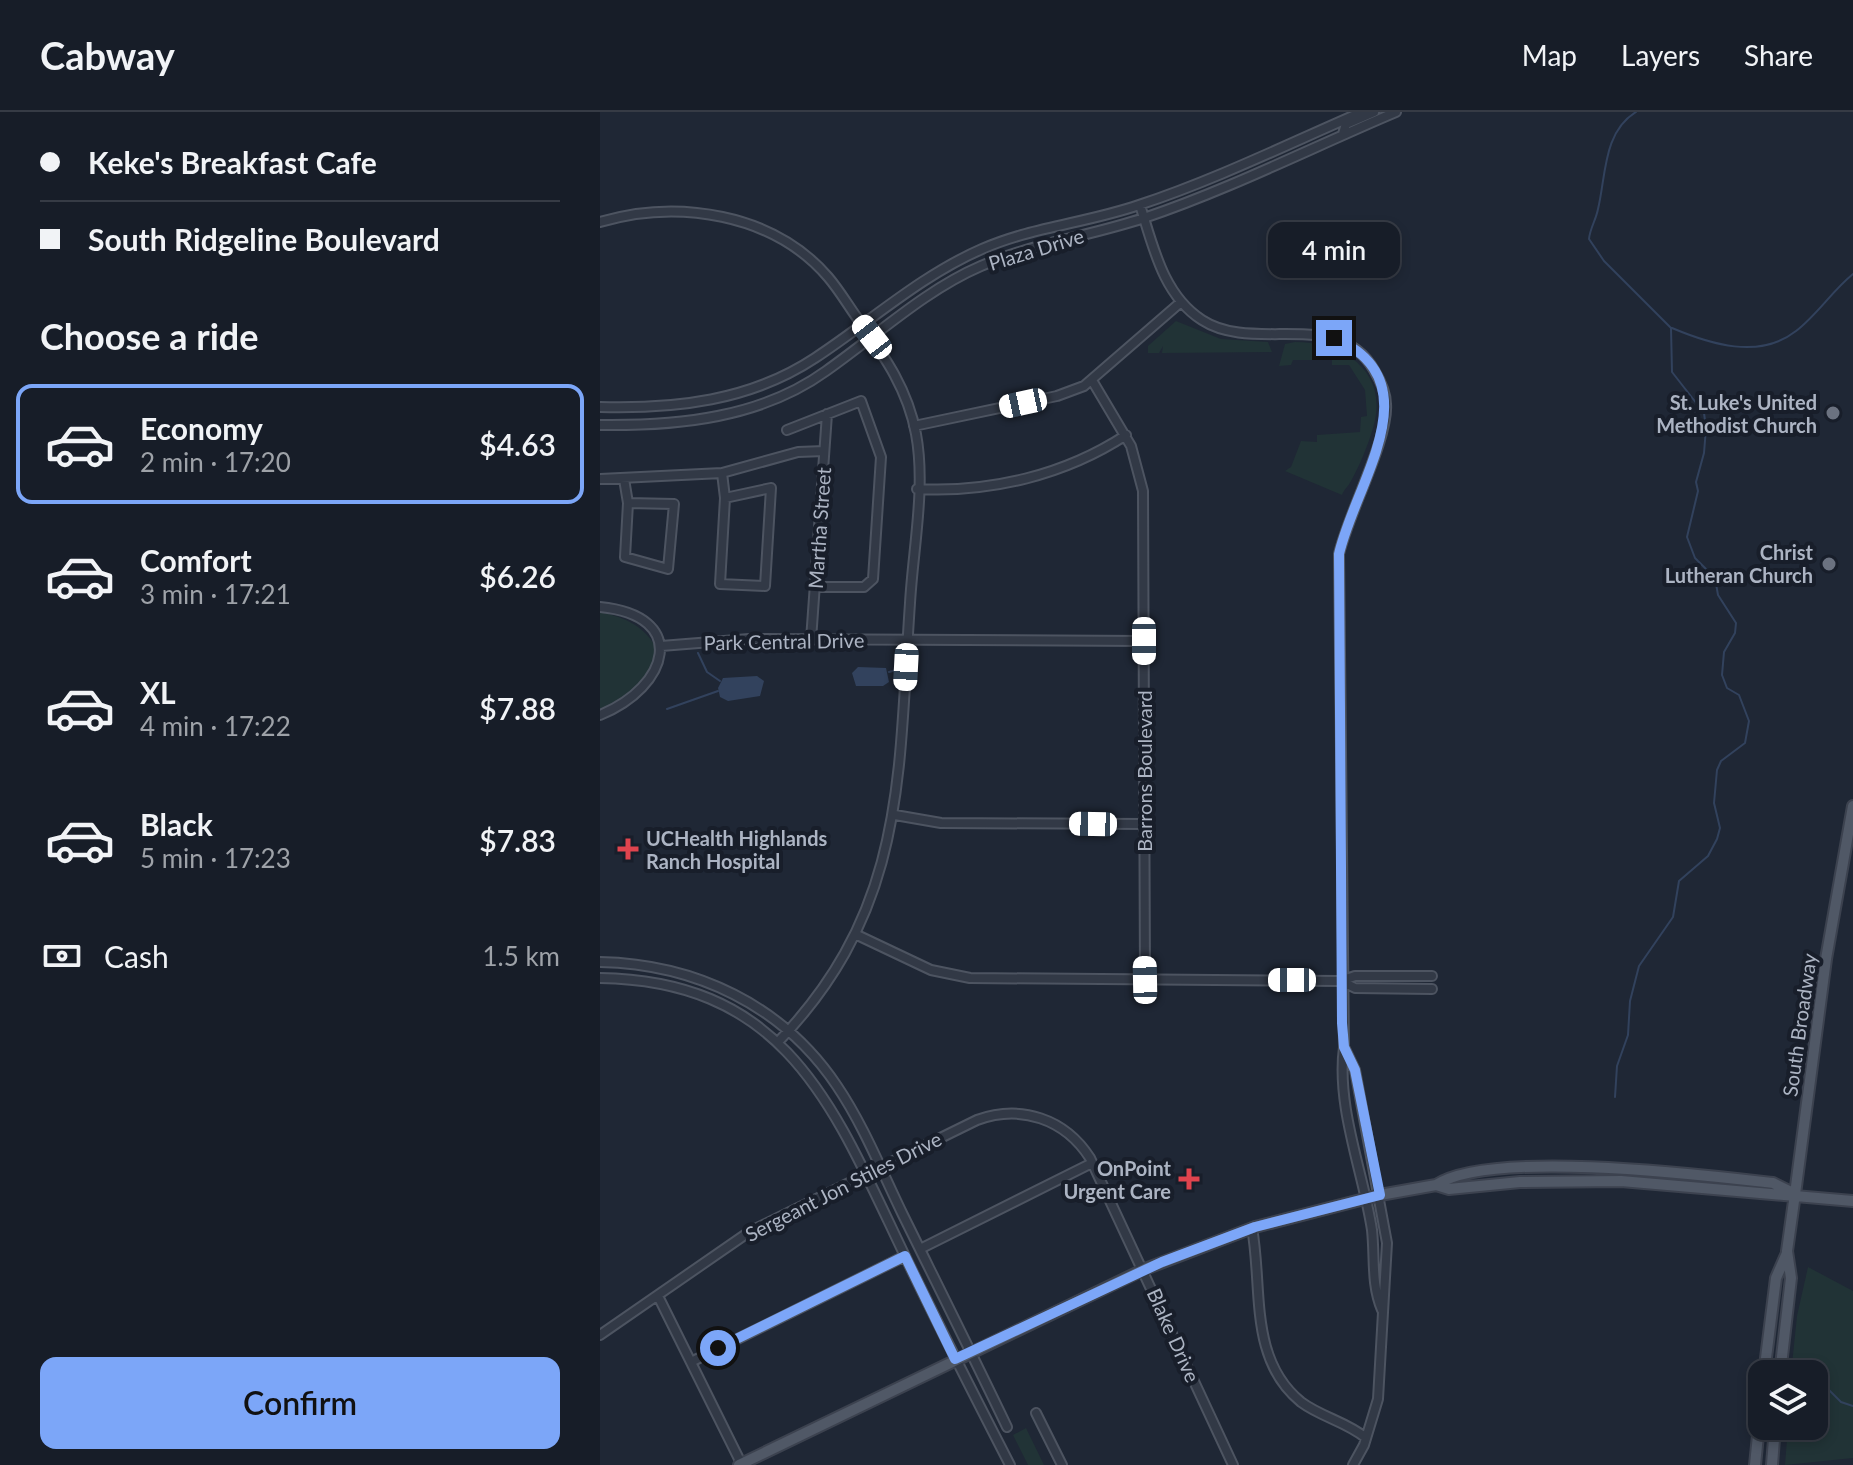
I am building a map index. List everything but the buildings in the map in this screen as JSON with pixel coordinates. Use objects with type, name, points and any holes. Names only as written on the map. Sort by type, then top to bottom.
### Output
[{"type":"main road","name":"South Broadway","points":[[1766,1360],[1776,1278],[1787,1251],[1826,959],[1853,806]]},
{"type":"main road","points":[[741,1465],[1145,1269],[1252,1228],[1366,1198],[1436,1185],[1449,1189],[1546,1181],[1621,1181],[1853,1201]]},
{"type":"main road","name":"South Broadway","points":[[1782,1360],[1791,1278],[1787,1251]]},
{"type":"main road","points":[[1755,1465],[1758,1440]]},
{"type":"main road","points":[[1772,1465],[1774,1440]]},
{"type":"street","name":"Plaza Drive","points":[[600,407],[676,406],[752,388],[814,359],[940,270],[981,249],[1026,234],[1140,205],[1362,112]]},
{"type":"street","points":[[1343,134],[1346,124],[1374,112]]},
{"type":"street","name":"Plaza Drive","points":[[600,425],[678,424],[758,405],[824,373],[872,337],[978,267],[1030,248],[1144,218],[1396,112]]},
{"type":"street","points":[[1140,205],[1161,272],[1181,302],[1200,320],[1218,329],[1243,334],[1312,335],[1352,346],[1368,360],[1380,380],[1386,404],[1385,426],[1345,529],[1339,554],[1344,1047],[1341,1074],[1372,1233],[1374,1292],[1382,1310]]},
{"type":"street","points":[[600,222],[636,213],[673,211],[712,214],[745,223],[806,256],[828,277],[872,337],[899,382],[914,426],[917,489],[895,815],[882,866],[855,934],[823,986],[778,1042]]},
{"type":"street","points":[[914,426],[1057,396],[1093,382],[1181,302]]},
{"type":"street","name":"Barrons Boulevard","points":[[1093,382],[1126,435],[1139,467],[1143,491],[1145,980]]},
{"type":"street","points":[[787,430],[861,401],[881,457],[873,579],[864,587],[815,587]]},
{"type":"street","points":[[824,451],[827,414]]},
{"type":"street","points":[[917,489],[962,490],[1047,473],[1094,455],[1126,435]]},
{"type":"street","name":"Martha Street","points":[[600,479],[722,473],[798,452],[824,451],[811,640]]},
{"type":"street","points":[[722,473],[725,498],[720,584],[765,586],[771,488],[725,498]]},
{"type":"street","points":[[624,479],[628,503],[625,557],[668,569],[674,504],[628,503]]},
{"type":"street","points":[[600,607],[637,618],[651,630],[661,646],[657,669],[645,687],[600,715]]},
{"type":"street","name":"Park Central Drive","points":[[661,646],[724,640],[1144,641]]},
{"type":"street","points":[[895,815],[948,823],[1144,824]]},
{"type":"street","points":[[855,934],[916,964],[959,977],[1341,981],[1355,976],[1432,976]]},
{"type":"street","points":[[600,962],[649,965],[697,977],[739,996],[789,1031],[836,1083],[1007,1427]]},
{"type":"street","points":[[600,978],[647,981],[697,994],[740,1015],[778,1042],[823,1094],[1010,1465]]},
{"type":"street","points":[[1341,981],[1355,988],[1432,989]]},
{"type":"street","points":[[1344,1047],[1355,1070],[1387,1243],[1387,1293],[1382,1310],[1378,1399],[1366,1438],[1353,1465]]},
{"type":"street","name":"Sergeant Jon Stiles Drive","points":[[600,1335],[747,1233],[977,1120],[1011,1112],[1029,1114],[1061,1128],[1082,1145],[1092,1163]]},
{"type":"street","points":[[920,1249],[1092,1163]]},
{"type":"street","name":"Blake Drive","points":[[1092,1163],[1145,1269],[1233,1465]]},
{"type":"street","points":[[1252,1228],[1260,1327],[1277,1373],[1303,1403],[1366,1438]]},
{"type":"street","points":[[691,1362],[905,1256]]},
{"type":"street","points":[[658,1296],[741,1465]]},
{"type":"street","points":[[1036,1413],[1062,1465]]},
{"type":"shaded area","points":[[1176,321],[1221,339],[1268,342],[1272,352],[1162,353],[1163,346],[1159,353],[1148,353],[1148,346]]},
{"type":"shaded area","points":[[1313,343],[1346,354],[1369,376],[1375,391],[1377,408],[1371,435],[1358,468],[1342,495],[1285,471],[1291,467],[1301,441],[1317,442],[1317,435],[1360,432],[1361,417],[1367,416],[1365,390],[1349,365],[1332,365],[1332,360],[1293,360],[1291,365],[1279,366],[1285,344]]},
{"type":"shaded area","points":[[600,612],[634,624],[658,650],[643,679],[620,699],[600,709]]},
{"type":"shaded area","points":[[1808,1267],[1853,1291],[1853,1458],[1785,1465],[1787,1440],[1828,1440],[1828,1360],[1792,1360],[1797,1316]]},
{"type":"shaded area","points":[[1026,1428],[1044,1465],[1028,1465],[1013,1435]]},
{"type":"water","points":[[858,667],[886,668],[889,682],[883,686],[856,686],[852,673]]},
{"type":"water","points":[[757,676],[764,681],[760,696],[728,701],[720,697],[718,688],[723,678]]},
{"type":"waterway","points":[[1615,1097],[1617,1066],[1628,1035],[1630,1001],[1639,966],[1673,917],[1679,881],[1708,856],[1717,839],[1720,828],[1714,803],[1717,770],[1721,761],[1745,743],[1749,721],[1739,695],[1727,688],[1722,675],[1724,652],[1735,633],[1736,623],[1718,595],[1715,578],[1695,558],[1687,537],[1704,453],[1704,413],[1672,372],[1671,328],[1604,261],[1589,239],[1612,143],[1617,131],[1636,112]]},
{"type":"waterway","points":[[1672,328],[1718,344],[1766,345],[1796,331],[1853,274]]},
{"type":"waterway","points":[[698,653],[707,672],[720,681]]},
{"type":"waterway","points":[[889,672],[900,669]]},
{"type":"waterway","points":[[667,709],[718,691]]},
{"type":"waterway","points":[[1828,1389],[1841,1402],[1853,1406]]},
{"type":"place","name":"St. Luke's United Methodist Church","points":[[1833,413]]},
{"type":"place","name":"Christ Lutheran Church","points":[[1829,564]]},
{"type":"place","name":"UCHealth Highlands Ranch Hospital","points":[[628,849]]},
{"type":"place","name":"OnPoint Urgent Care","points":[[1189,1179]]},
{"type":"route","points":[[718,1348],[905,1256],[955,1359],[1162,1262],[1255,1227],[1380,1195],[1355,1070],[1344,1047],[1342,1023],[1339,554],[1345,529],[1385,426],[1386,404],[1380,380],[1368,360],[1352,346],[1334,338]]}]
